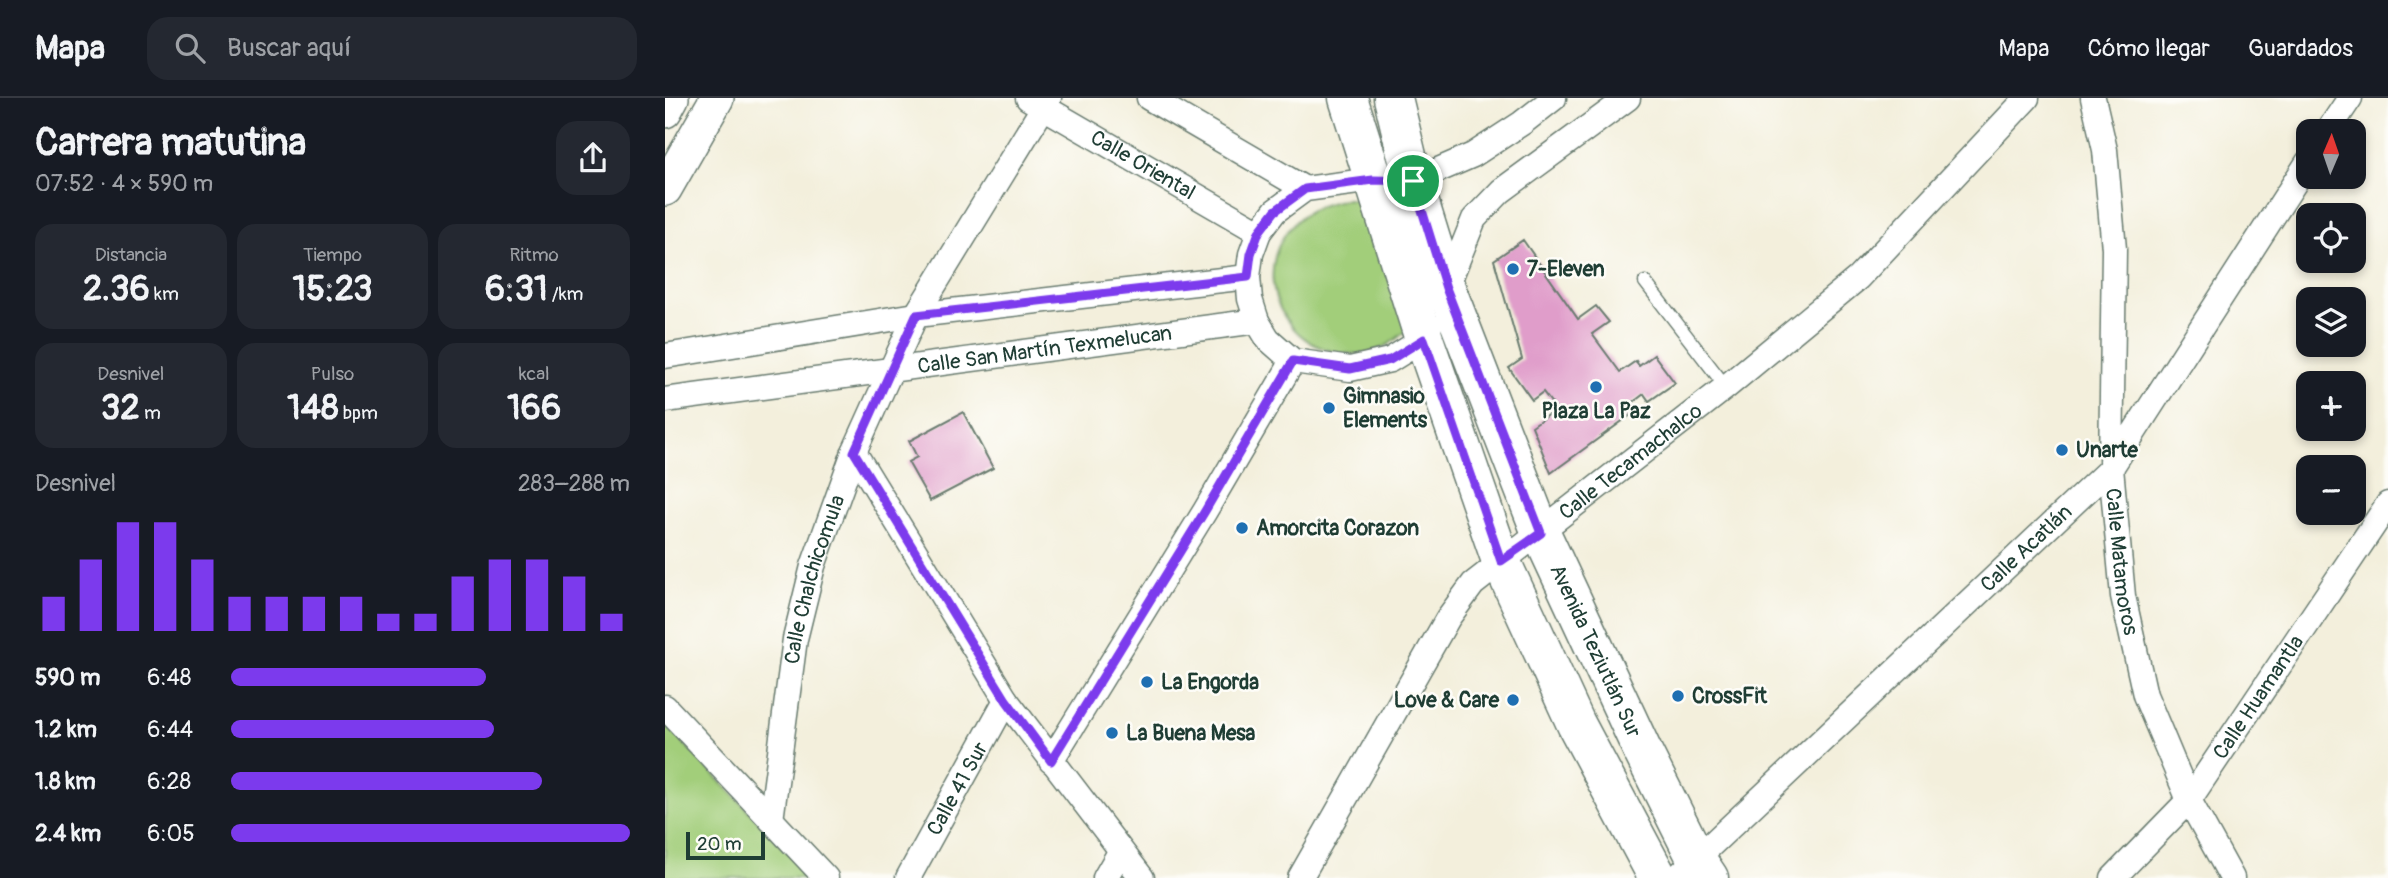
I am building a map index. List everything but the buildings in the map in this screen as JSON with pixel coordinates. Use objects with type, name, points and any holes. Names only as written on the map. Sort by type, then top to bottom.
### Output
[{"type":"main road","points":[[665,111],[672,98]]},
{"type":"main road","points":[[665,189],[717,98]]},
{"type":"main road","points":[[1348,98],[1424,339],[1501,561],[1576,724],[1658,878]]},
{"type":"main road","name":"Avenida Teziutlán Sur","points":[[1393,98],[1413,181],[1446,288],[1541,533],[1643,752],[1694,872]]},
{"type":"street","points":[[1149,98],[1305,189]]},
{"type":"street","points":[[1554,98],[1473,155],[1413,181],[1373,180],[1305,189],[1275,211],[1259,232],[1251,254],[1248,277],[1250,299],[1257,321],[1268,339],[1293,361],[1350,369],[1390,360],[1424,339],[1474,219],[1501,191],[1625,99]]},
{"type":"street","name":"Calle Tecamachalco","points":[[1300,878],[1448,618],[1473,584],[1725,387],[1858,278],[2027,98]]},
{"type":"street","name":"Calle Matamoros","points":[[2093,98],[2105,150],[2115,249],[2111,468],[2123,596],[2145,695],[2189,800],[2232,878]]},
{"type":"street","points":[[2336,119],[2350,98]]},
{"type":"street","name":"Calle Oriental","points":[[1040,101],[1259,232]]},
{"type":"street","name":"Calle Chalchicomula","points":[[771,820],[795,639],[813,566],[854,452],[916,315],[1040,101]]},
{"type":"street","name":"Calle Acatlán","points":[[1694,872],[2111,468],[2296,181]]},
{"type":"street","points":[[665,356],[916,315],[1248,277]]},
{"type":"street","name":"Calle San Martín Texmelucan","points":[[665,400],[1257,321]]},
{"type":"street","points":[[1051,761],[1198,523],[1293,361]]},
{"type":"street","points":[[854,452],[1006,700],[1142,878]]},
{"type":"street","name":"Calle Huamantla","points":[[2113,878],[2189,800],[2388,504]]},
{"type":"street","name":"Calle 41 Sur","points":[[908,878],[1006,700]]},
{"type":"street","points":[[665,707],[826,878]]},
{"type":"street","points":[[1105,878],[1120,852]]},
{"type":"lane","points":[[1645,282],[1725,387]]},
{"type":"green space","points":[[1345,199],[1365,200],[1410,328],[1384,347],[1362,354],[1342,353],[1319,347],[1300,335],[1285,318],[1276,298],[1273,277],[1275,256],[1285,235],[1301,217],[1316,208]]},
{"type":"green space","points":[[665,723],[813,878],[665,878]]},
{"type":"place","name":"7-Eleven","points":[[1513,269]]},
{"type":"place","name":"Plaza La Paz","points":[[1596,387]]},
{"type":"place","name":"Gimnasio Elements","points":[[1329,408]]},
{"type":"place","name":"Unarte","points":[[2062,450]]},
{"type":"place","name":"Amorcita Corazon","points":[[1242,528]]},
{"type":"place","name":"La Engorda","points":[[1147,682]]},
{"type":"place","name":"CrossFit","points":[[1678,696]]},
{"type":"place","name":"Love & Care","points":[[1513,700]]},
{"type":"place","name":"La Buena Mesa","points":[[1112,733]]},
{"type":"route","points":[[1373,180],[1413,181],[1446,288],[1541,533],[1501,561],[1424,339],[1390,360],[1350,369],[1293,361],[1205,511],[1051,761],[1006,700],[854,452],[916,315],[1248,277],[1251,254],[1259,232],[1275,211],[1305,189],[1373,180]]}]
